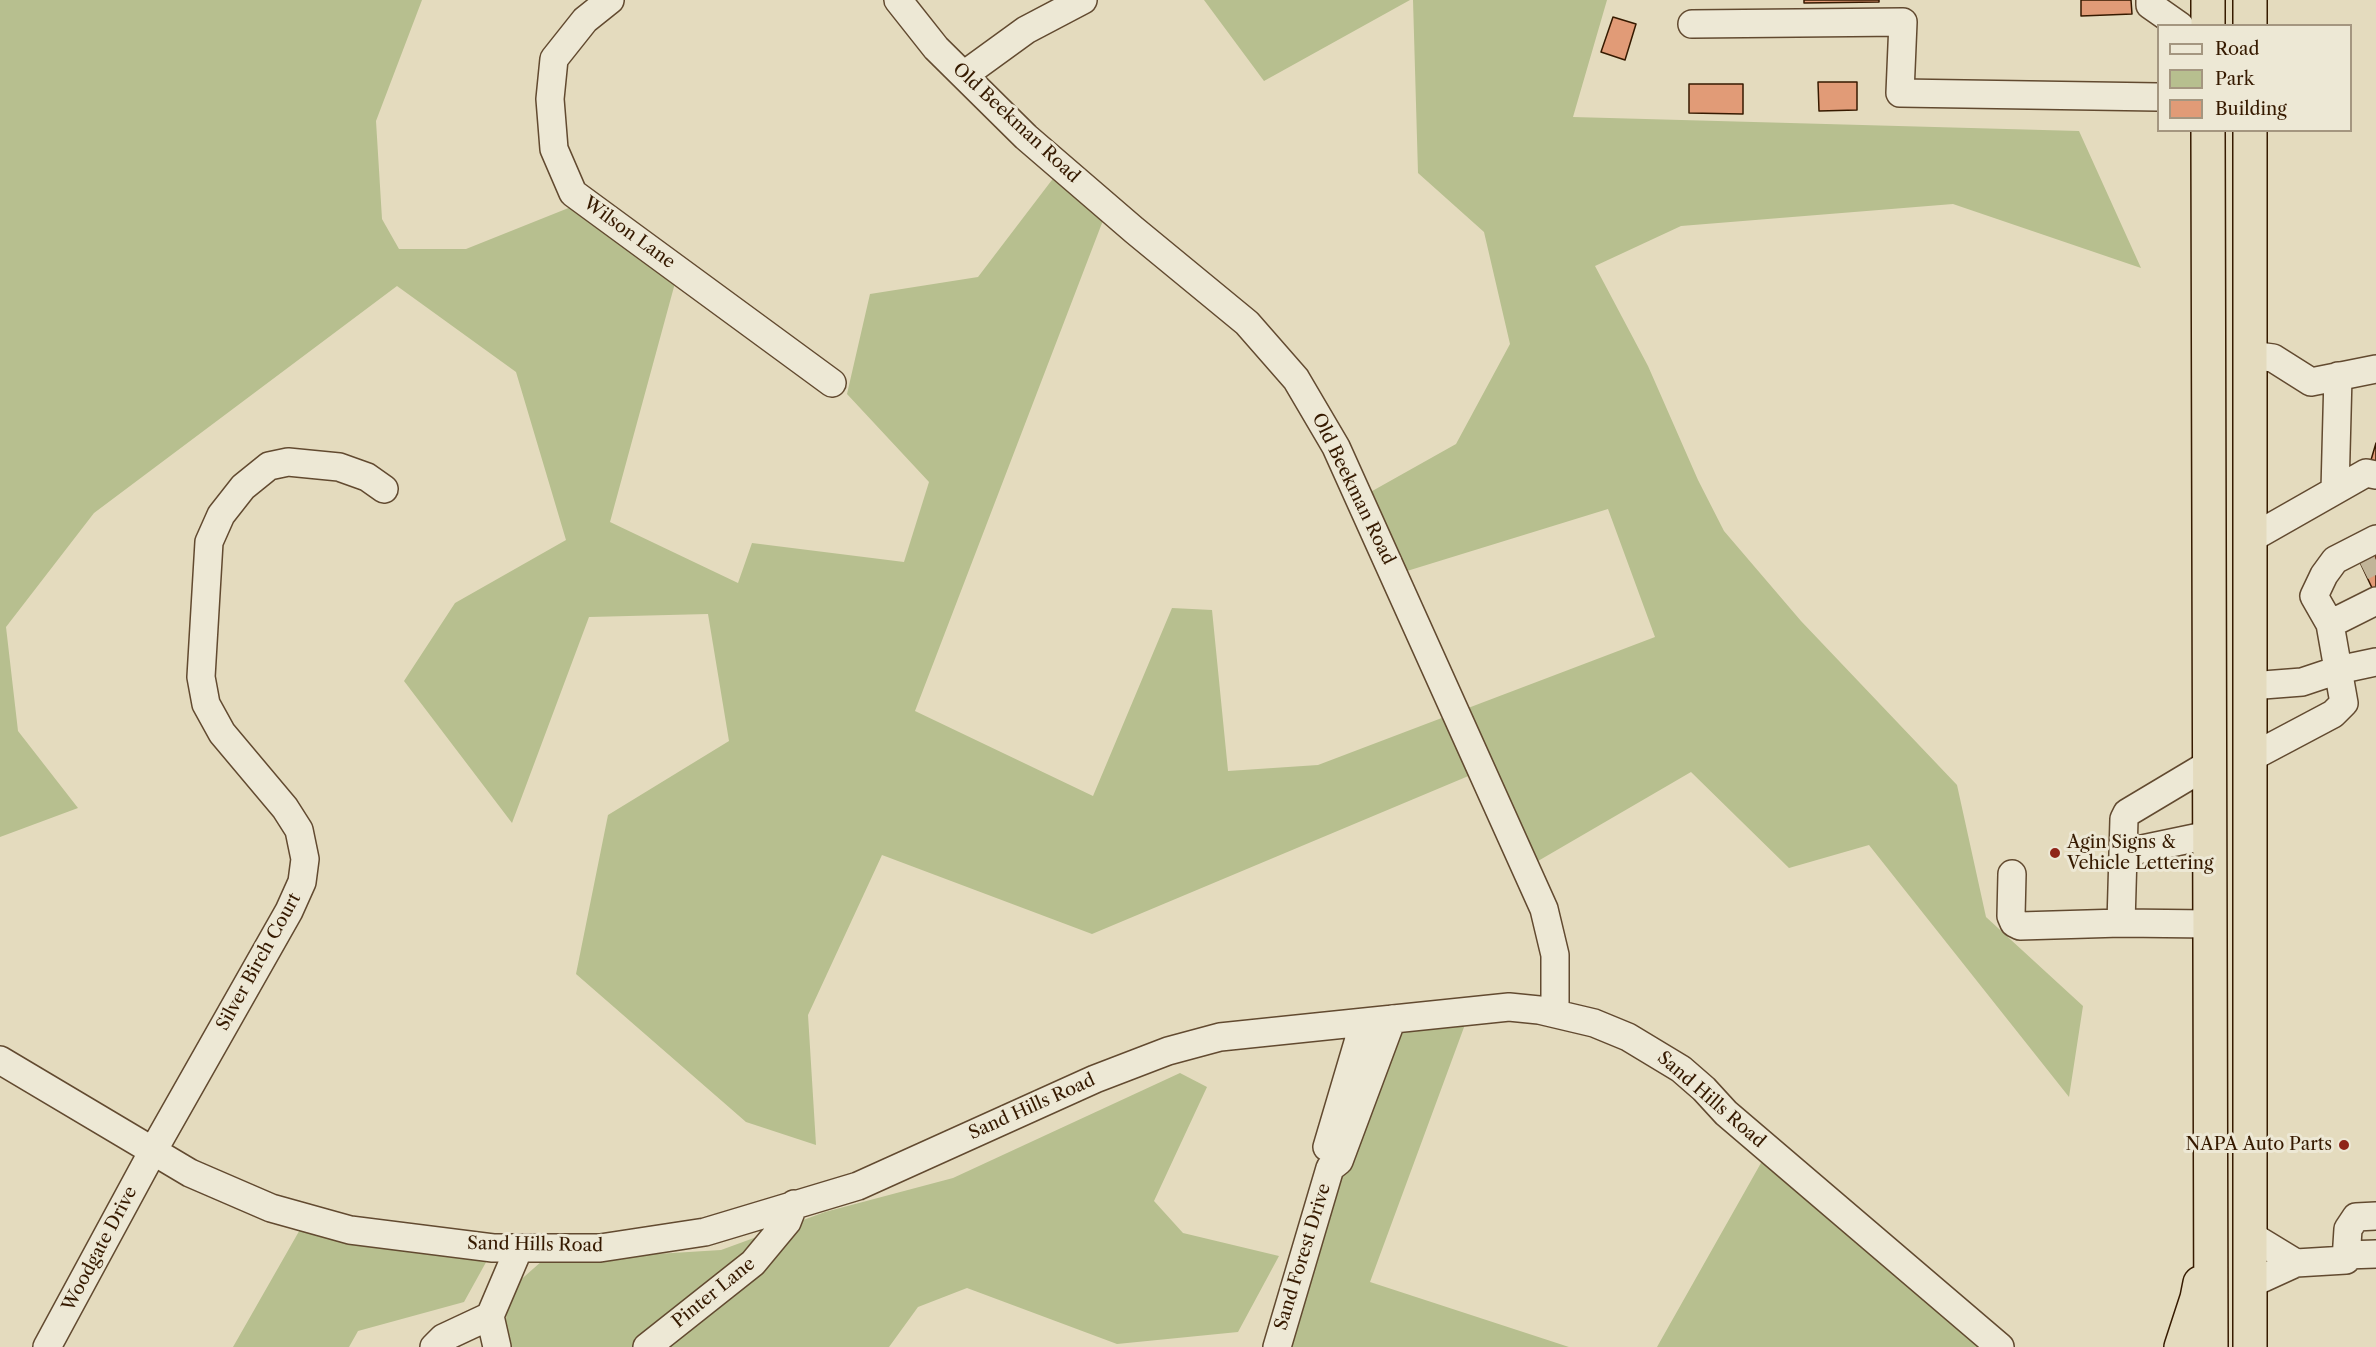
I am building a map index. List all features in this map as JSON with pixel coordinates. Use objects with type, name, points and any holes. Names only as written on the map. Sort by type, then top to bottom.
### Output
[{"type":"highway","points":[[2208,0],[2208,24]]},
{"type":"highway","points":[[2250,0],[2250,24]]},
{"type":"highway","points":[[2208,132],[2211,1347]]},
{"type":"highway","points":[[2250,132],[2250,1347]]},
{"type":"highway","points":[[2181,1347],[2197,1298],[2210,1222]]},
{"type":"street","name":"Wilson Lane","points":[[610,0],[585,20],[554,60],[550,99],[554,149],[573,193],[832,383]]},
{"type":"street","name":"Old Beekman Road","points":[[898,0],[936,48],[1026,136],[1134,230],[1247,323],[1296,379],[1336,447],[1544,909],[1555,955],[1555,1013]]},
{"type":"street","points":[[964,75],[1026,30],[1083,0]]},
{"type":"street","points":[[2150,0],[2150,5],[2177,24]]},
{"type":"street","points":[[1692,24],[1903,22],[1900,93],[2157,97]]},
{"type":"street","points":[[2250,355],[2273,358],[2311,382],[2376,369]]},
{"type":"street","points":[[2335,490],[2338,376]]},
{"type":"street","name":"Silver Birch Court","points":[[153,1151],[289,911],[302,882],[305,859],[299,830],[285,808],[222,733],[206,704],[201,677],[209,543],[221,514],[243,487],[269,466],[288,462],[339,466],[367,477],[384,489]]},
{"type":"street","points":[[2250,539],[2366,473],[2376,475]]},
{"type":"street","points":[[2250,758],[2333,714],[2343,703],[2330,624],[2315,600],[2315,592],[2335,560],[2376,539]]},
{"type":"street","points":[[2322,580],[2353,572],[2362,567]]},
{"type":"street","points":[[2330,624],[2376,601]]},
{"type":"street","points":[[2250,686],[2302,682],[2338,670],[2376,662]]},
{"type":"street","points":[[2121,923],[2124,819],[2127,813],[2209,764]]},
{"type":"street","points":[[2123,854],[2209,835]]},
{"type":"street","points":[[2012,874],[2011,916],[2014,923],[2020,926],[2121,923],[2210,924]]},
{"type":"street","name":"Sand Hills Road","points":[[3,1068],[190,1173],[271,1208],[350,1230],[493,1248],[600,1248],[705,1232],[858,1186],[1095,1078],[1168,1051],[1220,1036],[1509,1008],[1555,1013],[1594,1023],[1628,1037],[1681,1069],[1726,1113],[2000,1347]]},
{"type":"street","name":"Sand Forest Drive","points":[[1277,1347],[1330,1168],[1339,1161],[1392,1019]]},
{"type":"street","name":"Sand Forest Drive","points":[[1330,1168],[1324,1155],[1364,1022]]},
{"type":"street","name":"Woodgate Drive","points":[[47,1347],[153,1151]]},
{"type":"street","name":"Pinter Lane","points":[[647,1347],[753,1263],[787,1222],[794,1204]]},
{"type":"street","points":[[2346,1257],[2348,1229],[2356,1217],[2376,1216]]},
{"type":"street","points":[[2250,1235],[2296,1263]]},
{"type":"street","points":[[497,1347],[490,1316],[519,1248]]},
{"type":"street","points":[[2250,1284],[2296,1263],[2376,1254]]},
{"type":"street","points":[[434,1347],[443,1338],[490,1316]]},
{"type":"green space","points":[[0,0],[422,0],[376,121],[382,219],[399,249],[466,249],[591,199],[678,272],[610,522],[738,583],[752,543],[904,562],[929,482],[847,394],[870,294],[978,277],[1058,172],[1107,210],[915,711],[1093,796],[1172,608],[1212,610],[1228,771],[1318,765],[1655,637],[1608,509],[1394,575],[1358,499],[1456,444],[1510,344],[1484,232],[1418,173],[1413,0],[1607,0],[1573,117],[2079,131],[2141,268],[1953,204],[1681,226],[1595,266],[1648,366],[1698,480],[1724,531],[1801,621],[1957,785],[1986,917],[2083,1006],[2069,1097],[1869,845],[1789,868],[1691,772],[1526,868],[1478,772],[1092,934],[882,855],[808,1015],[816,1145],[746,1122],[576,974],[608,815],[729,741],[708,614],[589,617],[512,823],[404,681],[455,603],[566,540],[516,372],[397,286],[94,513],[6,627],[18,731],[78,808],[0,837]]},
{"type":"green space","points":[[1204,0],[1410,0],[1264,81]]},
{"type":"green space","points":[[1470,1011],[1370,1282],[1569,1347],[1276,1347],[1394,1015]]},
{"type":"green space","points":[[1180,1073],[1207,1087],[1154,1201],[1183,1233],[1279,1256],[1238,1332],[1117,1344],[967,1288],[918,1307],[889,1347],[504,1347],[508,1291],[542,1261],[721,1250],[825,1212],[953,1178]]},
{"type":"green space","points":[[1770,1147],[2004,1347],[1657,1347]]},
{"type":"green space","points":[[310,1212],[495,1246],[464,1302],[358,1331],[349,1347],[233,1347]]},
{"type":"building","points":[[1804,0],[1879,0],[1879,2],[1804,3]]},
{"type":"building","points":[[2081,0],[2131,0],[2132,14],[2081,16]]},
{"type":"building","points":[[1613,17],[1636,24],[1625,60],[1601,52]]},
{"type":"building","points":[[1818,82],[1857,82],[1857,110],[1819,111]]},
{"type":"building","points":[[1689,84],[1743,84],[1743,114],[1689,113]]},
{"type":"building","points":[[2376,443],[2376,461],[2371,460]]},
{"type":"building","points":[[2376,547],[2376,588],[2373,590],[2357,556]]},
{"type":"tunnel","points":[[2362,567],[2376,560]]},
{"type":"place","name":"Agin Signs & Vehicle Lettering","points":[[2055,853]]},
{"type":"place","name":"NAPA Auto Parts","points":[[2344,1145]]}]
